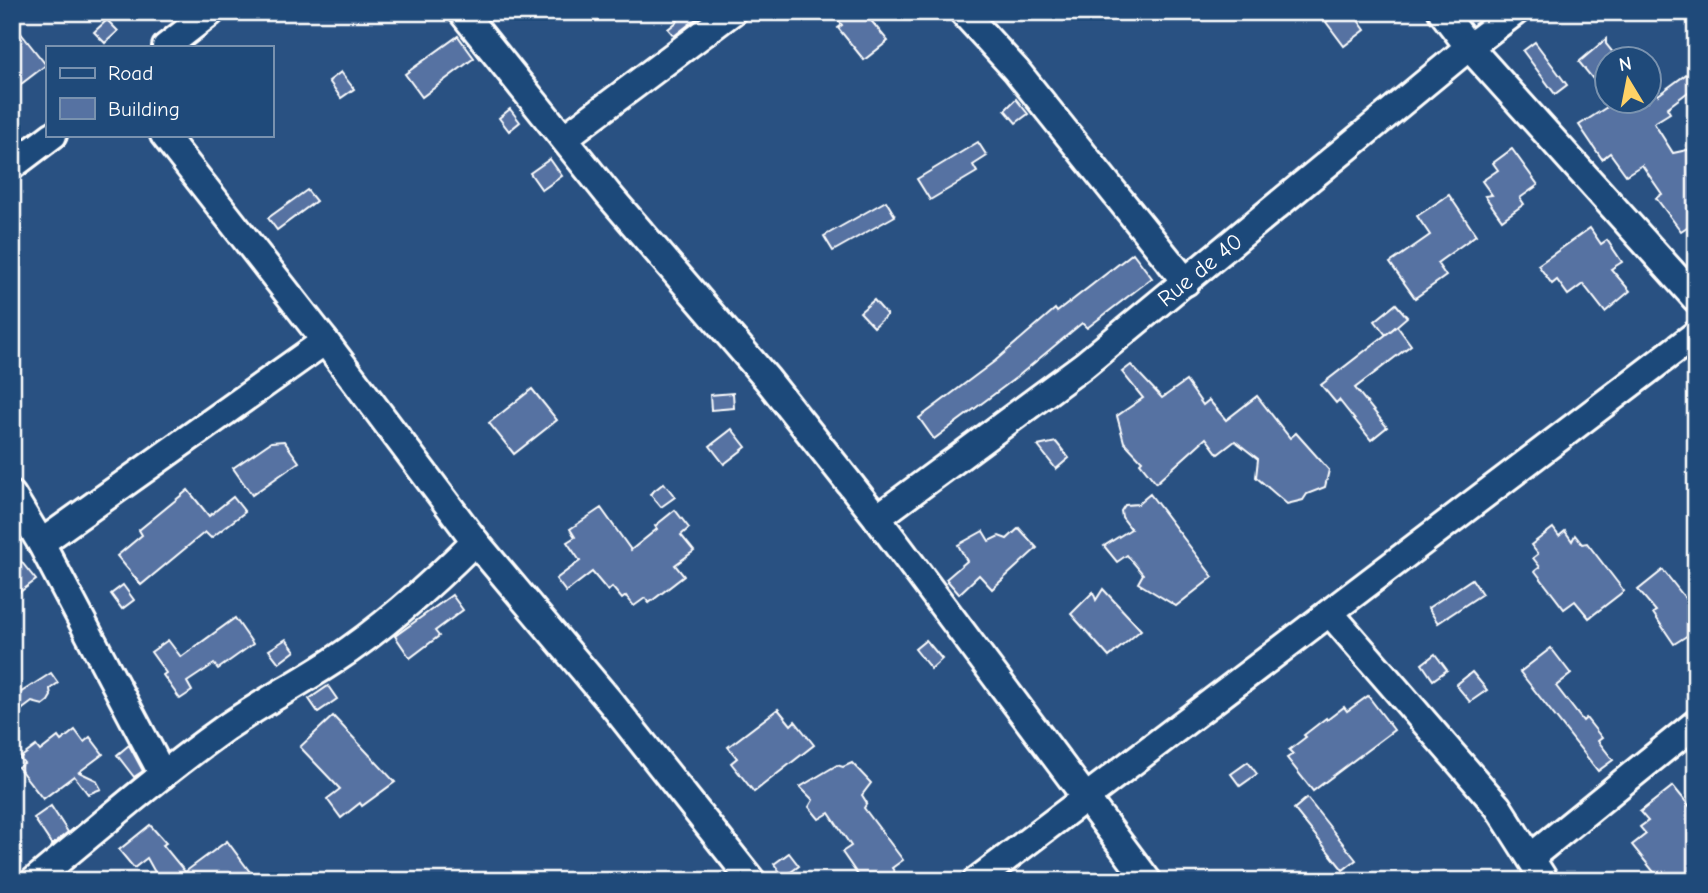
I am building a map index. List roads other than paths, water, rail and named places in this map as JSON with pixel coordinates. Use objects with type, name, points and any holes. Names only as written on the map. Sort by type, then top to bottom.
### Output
[{"type":"street","points":[[167,46],[211,12]]},
{"type":"street","points":[[462,12],[767,379],[877,518],[1148,881]]},
{"type":"street","points":[[564,138],[732,12]]},
{"type":"street","points":[[963,12],[1016,70],[1186,282]]},
{"type":"street","points":[[1442,12],[1468,47],[1696,299]]},
{"type":"street","name":"Rue de 40","points":[[877,518],[1084,365],[1468,47],[1516,12]]},
{"type":"street","points":[[12,166],[51,136]]},
{"type":"street","points":[[165,136],[325,341],[475,541],[612,704],[752,881]]},
{"type":"street","points":[[976,881],[1696,334]]},
{"type":"street","points":[[41,543],[325,341]]},
{"type":"street","points":[[12,495],[41,543],[163,775]]},
{"type":"street","points":[[34,881],[225,728],[335,660],[384,624],[439,578],[475,541]]},
{"type":"street","points":[[1330,613],[1475,778],[1498,807],[1545,881]]},
{"type":"street","points":[[1531,857],[1696,723]]}]
